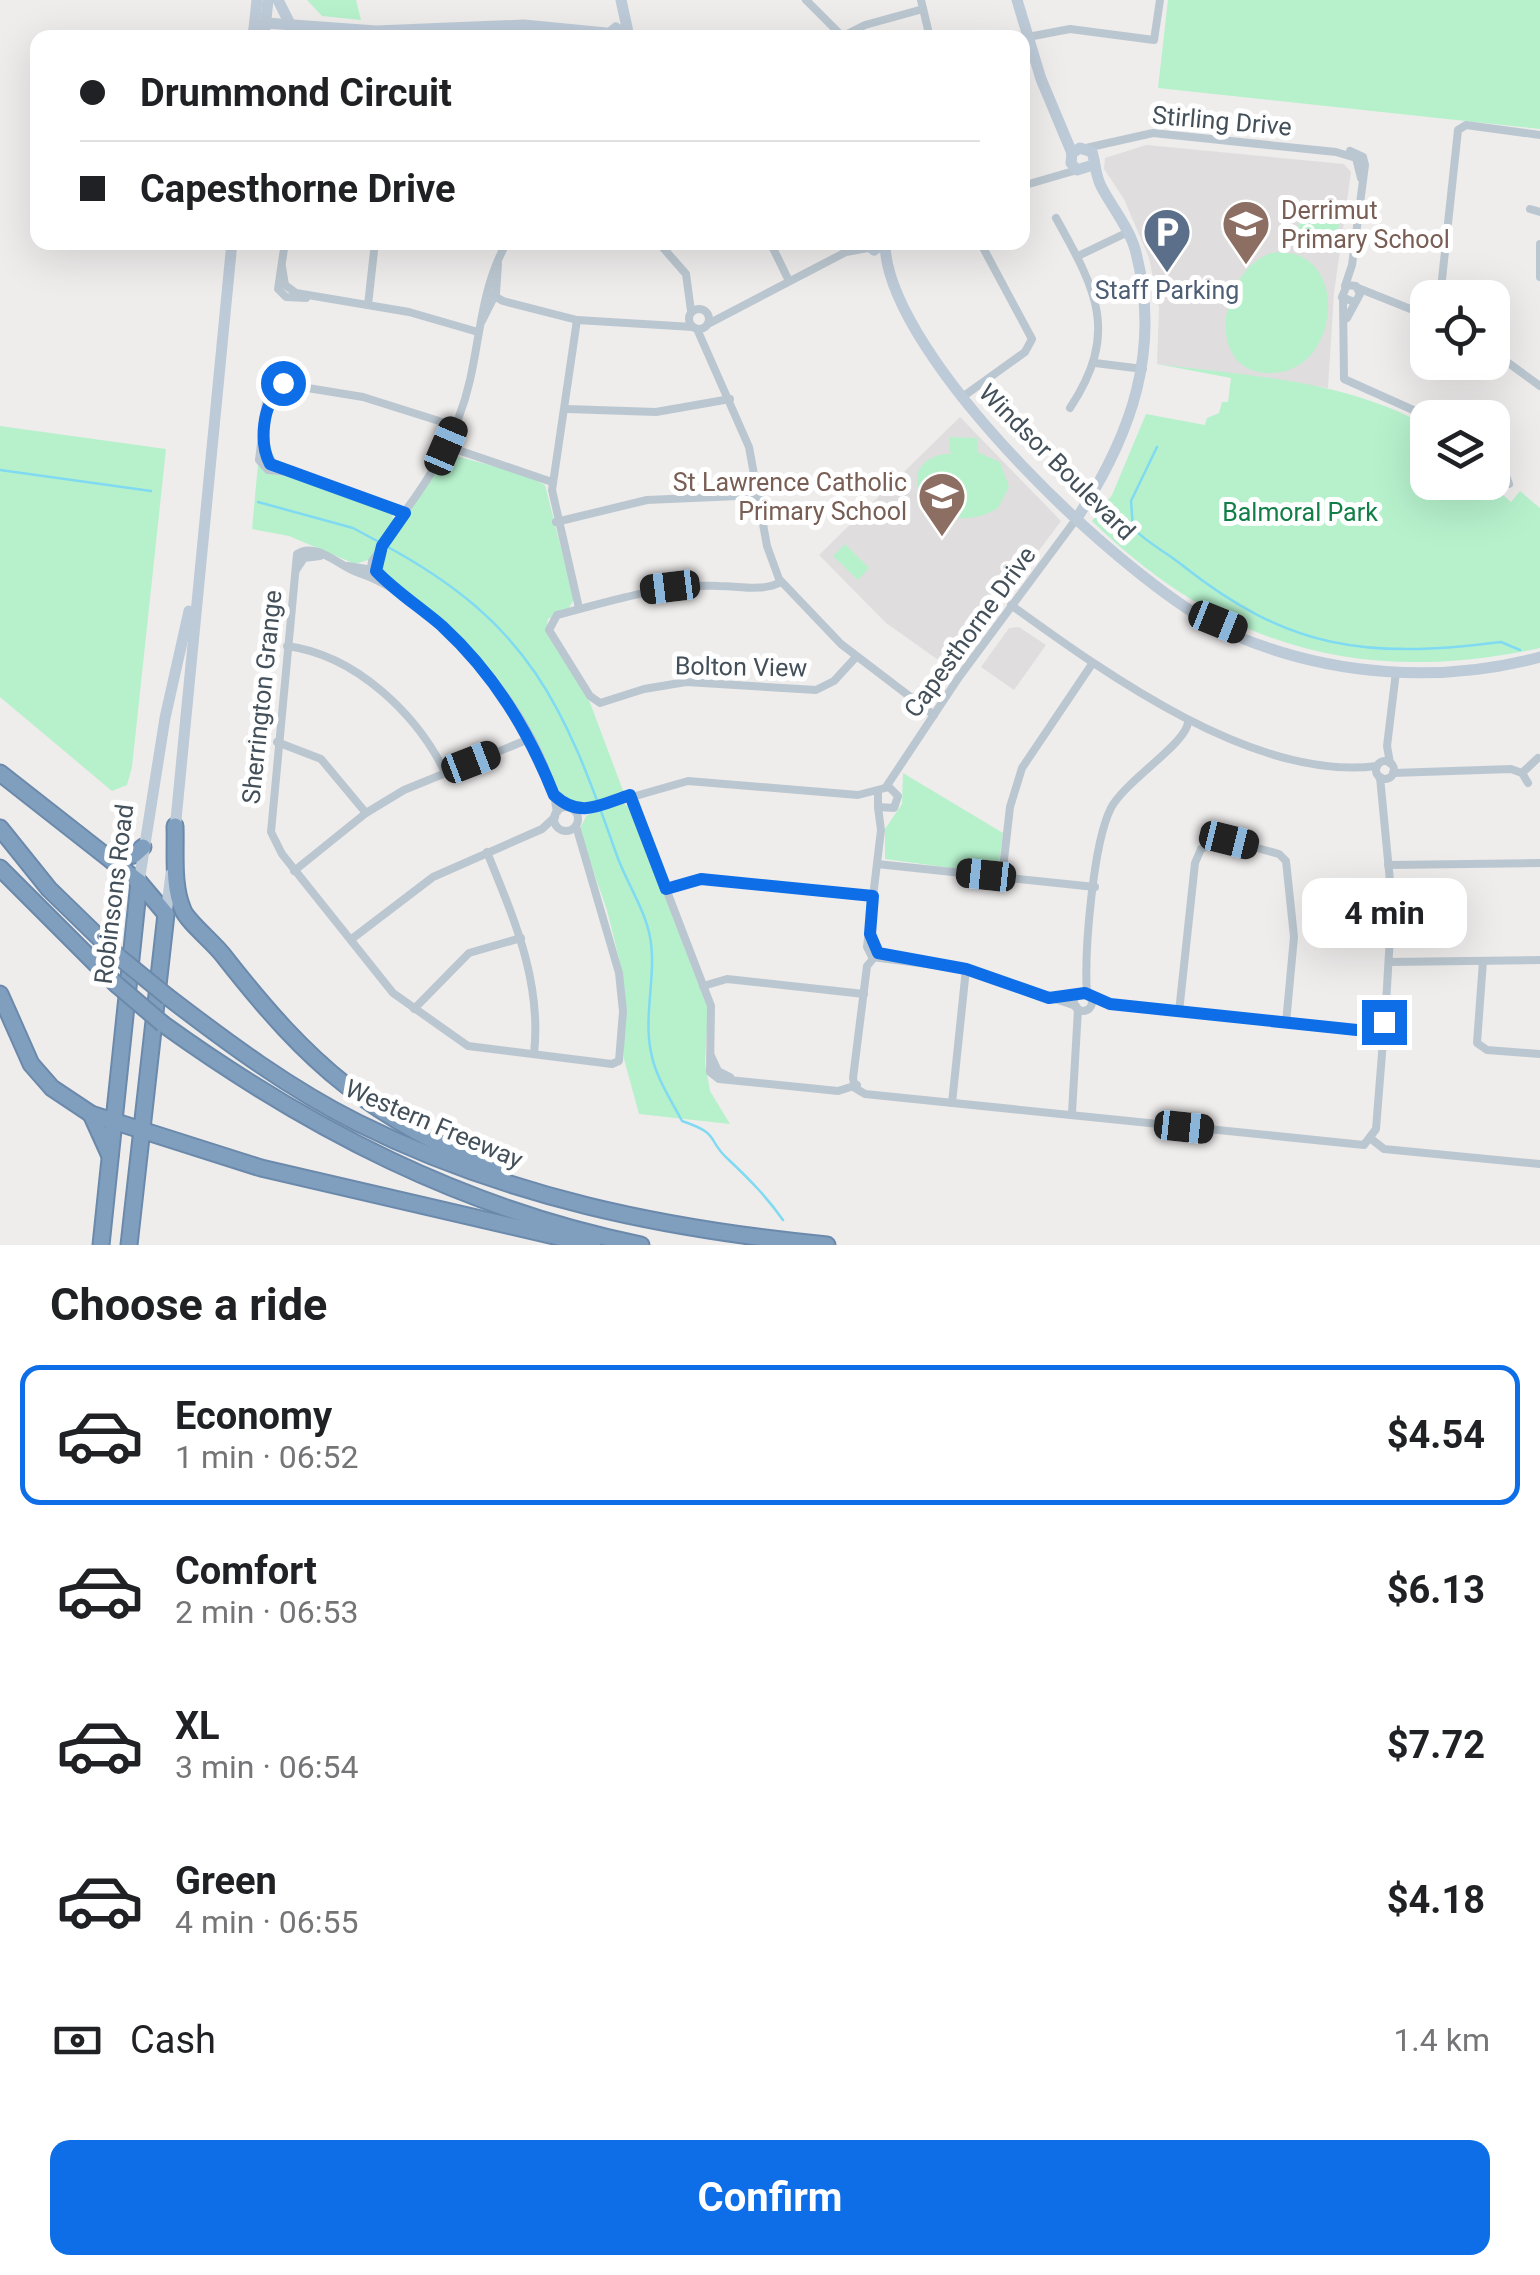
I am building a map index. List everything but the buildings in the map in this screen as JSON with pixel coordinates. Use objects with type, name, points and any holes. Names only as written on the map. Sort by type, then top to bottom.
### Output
[{"type":"highway","points":[[0,773],[140,882],[166,914]]},
{"type":"highway","points":[[175,826],[183,911],[305,1053],[376,1109],[427,1139],[517,1179],[660,1224]]},
{"type":"highway","name":"Western Freeway","points":[[0,828],[48,888],[168,997],[228,1042],[357,1122],[492,1180],[660,1224],[827,1245]]},
{"type":"highway","points":[[111,860],[134,855],[143,847]]},
{"type":"highway","name":"Western Freeway","points":[[0,868],[116,984],[163,1024],[250,1087],[390,1163],[526,1216],[642,1245]]},
{"type":"highway","name":"Robinsons Road","points":[[100,1245],[140,882]]},
{"type":"highway","points":[[134,934],[146,919],[166,914],[190,920]]},
{"type":"highway","name":"Robinsons Road","points":[[129,1245],[166,914]]},
{"type":"highway","points":[[0,994],[31,1064],[52,1088],[91,1114],[209,1154],[362,1194],[593,1245]]},
{"type":"highway","points":[[91,1114],[110,1156]]},
{"type":"highway","points":[[139,1158],[162,1150],[209,1154]]},
{"type":"street","points":[[257,0],[261,30]]},
{"type":"street","points":[[262,30],[268,0]]},
{"type":"street","points":[[278,0],[290,24]]},
{"type":"street","points":[[608,30],[621,0]]},
{"type":"street","points":[[621,0],[628,30]]},
{"type":"street","points":[[806,0],[835,30]]},
{"type":"street","points":[[1017,0],[1025,30]]},
{"type":"street","points":[[1030,36],[1070,29],[1134,37],[1149,35],[1157,24],[1160,0]]},
{"type":"street","points":[[857,30],[922,5],[928,30]]},
{"type":"street","points":[[271,30],[290,24],[328,30]]},
{"type":"street","points":[[430,30],[524,25],[576,30]]},
{"type":"street","points":[[1030,44],[1067,134],[1134,245],[1145,317],[1143,369],[1118,450],[1077,518]]},
{"type":"street","points":[[1442,280],[1458,138],[1473,127],[1540,135]]},
{"type":"street","name":"Stirling Drive","points":[[1078,151],[1126,136],[1153,133],[1336,152],[1356,158],[1361,178],[1352,265],[1343,300],[1346,322]]},
{"type":"street","points":[[1030,183],[1086,167],[1107,144]]},
{"type":"street","points":[[1078,151],[1086,167]]},
{"type":"street","points":[[1060,172],[1078,151]]},
{"type":"street","points":[[1056,218],[1078,256],[1098,305],[1095,363],[1070,408]]},
{"type":"street","points":[[1078,256],[1126,233]]},
{"type":"street","points":[[1540,244],[1540,278]]},
{"type":"street","name":"Robinsons Road","points":[[166,914],[231,250]]},
{"type":"street","points":[[283,250],[282,267],[288,288],[311,298],[368,305],[478,332]]},
{"type":"street","points":[[368,305],[374,250]]},
{"type":"street","points":[[504,250],[491,271],[493,294],[478,332],[469,384],[455,426],[392,529],[372,572],[464,647],[494,681],[530,739],[554,795],[561,830],[578,846]]},
{"type":"street","points":[[666,250],[682,265],[691,291],[704,310],[707,346]]},
{"type":"street","points":[[774,250],[789,280]]},
{"type":"street","points":[[493,294],[577,320],[668,323],[695,328],[852,250]]},
{"type":"street","name":"Windsor Boulevard","points":[[869,250],[888,268]]},
{"type":"street","name":"Windsor Boulevard","points":[[886,250],[888,268],[914,326],[961,398],[1077,518],[1142,578],[1192,612],[1296,655],[1393,672],[1461,671],[1540,657]]},
{"type":"street","points":[[961,398],[1025,352],[1032,339],[984,250]]},
{"type":"street","name":"Stirling Drive","points":[[1346,322],[1357,287],[1352,265]]},
{"type":"street","points":[[1345,286],[1357,287],[1410,310]]},
{"type":"street","points":[[691,291],[690,312],[695,328],[707,346],[750,447],[777,580],[856,656],[934,715]]},
{"type":"street","points":[[1343,300],[1381,300]]},
{"type":"street","points":[[668,323],[690,312],[732,308]]},
{"type":"street","points":[[577,320],[567,408],[552,478],[556,522],[583,606],[670,587],[755,588],[777,580]]},
{"type":"street","points":[[1346,322],[1341,367],[1344,378],[1410,408]]},
{"type":"street","points":[[1095,363],[1143,369]]},
{"type":"street","points":[[1510,364],[1540,386]]},
{"type":"street","points":[[405,513],[270,464],[264,441],[275,392],[301,387],[363,397],[455,426]]},
{"type":"street","points":[[567,408],[656,412],[730,399]]},
{"type":"street","points":[[446,446],[552,478]]},
{"type":"street","points":[[556,522],[647,500],[761,495]]},
{"type":"street","name":"Capesthorne Drive","points":[[882,789],[1077,518]]},
{"type":"street","name":"Robinsons Road","points":[[140,882],[143,847],[200,553]]},
{"type":"street","name":"Sherrington Grange","points":[[372,572],[324,556],[302,554],[295,573],[270,826],[275,843],[294,870],[336,922],[356,936],[363,956],[393,993],[468,1046],[600,1062],[617,1058],[622,1038],[616,958],[600,900],[578,846]]},
{"type":"street","points":[[1011,605],[1092,664],[1187,725],[1289,756],[1387,772],[1511,768],[1522,773],[1528,783]]},
{"type":"street","name":"Bolton View","points":[[583,606],[554,621],[560,646],[587,687],[598,696],[613,698],[686,682],[816,690],[834,682],[856,656]]},
{"type":"street","points":[[287,646],[326,656],[376,688],[418,730],[445,772]]},
{"type":"street","points":[[1002,876],[1010,808],[1022,768],[1092,664]]},
{"type":"street","points":[[1371,1139],[1382,1046],[1376,1029],[1384,1015],[1390,962],[1383,794],[1393,672]]},
{"type":"street","points":[[1072,1110],[1101,836],[1112,808],[1129,783],[1176,741],[1187,725]]},
{"type":"street","points":[[294,870],[366,813],[445,772],[530,739]]},
{"type":"street","points":[[277,742],[322,759],[366,813]]},
{"type":"street","points":[[1378,765],[1386,746]]},
{"type":"street","points":[[1522,773],[1538,758]]},
{"type":"street","points":[[1363,768],[1378,765],[1387,772]]},
{"type":"street","name":"Capesthorne Drive","points":[[890,810],[898,803],[898,771]]},
{"type":"street","points":[[356,936],[433,877],[542,829],[556,814],[572,809],[590,810],[670,783],[707,780],[858,794],[882,789],[896,793]]},
{"type":"street","points":[[881,830],[877,806],[882,789]]},
{"type":"street","points":[[856,1085],[864,994],[875,956],[870,934],[876,864],[881,830],[890,810],[858,794]]},
{"type":"street","points":[[554,795],[572,809],[578,846]]},
{"type":"street","points":[[630,795],[712,1014],[710,1072],[719,1079],[831,1090],[856,1085],[877,1094],[1046,1112],[1072,1110],[1095,1118],[1354,1144],[1371,1139],[1394,1149],[1540,1164]]},
{"type":"street","points":[[542,829],[561,830],[577,824],[590,810]]},
{"type":"street","points":[[1179,1012],[1194,863],[1207,844],[1221,840],[1279,854],[1288,866],[1294,937],[1286,1022]]},
{"type":"street","points":[[488,852],[522,938],[534,996],[534,1054]]},
{"type":"street","points":[[1388,865],[1540,863]]},
{"type":"street","points":[[876,864],[1095,886]]},
{"type":"street","points":[[666,889],[701,879],[873,896]]},
{"type":"street","points":[[414,1009],[469,953],[522,938]]},
{"type":"street","points":[[875,956],[966,969],[1056,999],[1376,1029]]},
{"type":"street","points":[[1390,962],[1540,960]]},
{"type":"street","points":[[1483,961],[1477,1019],[1482,1041],[1502,1050],[1540,1054]]},
{"type":"street","points":[[952,1102],[966,969]]},
{"type":"street","points":[[703,986],[728,979],[864,994]]},
{"type":"shaded area","name":"Derrimut Primary School","points":[[1146,145],[1344,164],[1351,172],[1334,293],[1328,388],[1157,364],[1159,308],[1149,258],[1124,199],[1104,169],[1105,158]]},
{"type":"shaded area","name":"St Lawrence Catholic Primary School","points":[[960,417],[1061,521],[951,669],[886,623],[819,555]]},
{"type":"shaded area","points":[[1019,627],[1046,645],[1014,690],[981,667],[1009,628]]},
{"type":"green space","points":[[307,0],[356,0],[361,20],[322,16]]},
{"type":"green space","points":[[1168,0],[1540,0],[1540,129],[1158,88]]},
{"type":"green space","points":[[1300,211],[1340,215],[1336,253],[1296,249]]},
{"type":"green space","points":[[1271,253],[1297,255],[1316,268],[1326,287],[1328,310],[1323,334],[1311,354],[1293,369],[1268,373],[1247,368],[1234,356],[1227,339],[1226,319],[1230,298],[1240,279],[1254,263]]},
{"type":"green space","name":"Balmoral Park","points":[[1157,364],[1296,382],[1396,411],[1410,418],[1410,500],[1511,502],[1520,491],[1540,508],[1540,648],[1476,659],[1414,662],[1355,658],[1299,646],[1244,627],[1192,600],[1141,564],[1092,521],[1112,495],[1146,414],[1205,425],[1207,418],[1219,413],[1222,402],[1228,402],[1231,378]]},
{"type":"green space","points":[[0,426],[166,449],[132,767],[127,785],[112,791],[0,697]]},
{"type":"green space","points":[[950,437],[977,438],[977,452],[1000,462],[1009,487],[998,508],[974,517],[953,517],[935,509],[923,497],[917,483],[920,469],[932,458],[955,453],[949,452]]},
{"type":"green space","points":[[449,454],[526,475],[545,485],[574,599],[569,608],[548,619],[546,632],[589,700],[624,793],[585,806],[564,801],[532,731],[496,676],[450,626],[382,573],[397,532]]},
{"type":"green space","points":[[258,464],[267,473],[312,480],[392,511],[393,520],[371,559],[355,564],[289,536],[252,529]]},
{"type":"green space","points":[[845,544],[869,568],[858,580],[833,556]]},
{"type":"green space","points":[[903,773],[1003,833],[998,870],[989,873],[885,859],[885,829],[902,804]]},
{"type":"green space","points":[[623,803],[632,809],[708,1009],[705,1063],[710,1091],[730,1124],[639,1114],[624,1059],[622,971],[607,910],[579,830],[587,815]]},
{"type":"waterway","points":[[1157,447],[1131,501],[1133,528],[1221,593],[1258,615],[1331,642],[1369,648],[1501,642],[1520,650]]},
{"type":"waterway","points":[[0,470],[151,491]]},
{"type":"waterway","points":[[258,502],[353,528],[379,542]]},
{"type":"waterway","points":[[386,546],[475,606],[536,673],[578,754],[647,926],[652,951],[649,1038],[660,1079],[682,1121],[709,1134],[783,1220]]},
{"type":"place","name":"Derrimut Primary School","points":[[1246,266]]},
{"type":"place","name":"Staff Parking","points":[[1167,274]]},
{"type":"place","name":"St Lawrence Catholic Primary School","points":[[942,538]]},
{"type":"route","points":[[283,383],[301,387],[281,389],[272,399],[264,441],[270,464],[405,513],[382,546],[376,571],[390,588],[464,647],[494,681],[518,717],[554,795],[563,803],[574,810],[590,810],[630,795],[666,889],[701,879],[873,896],[870,934],[878,953],[898,960],[966,969],[1049,998],[1085,993],[1110,1004],[1357,1030],[1371,1028],[1384,1015],[1384,1022]]}]
